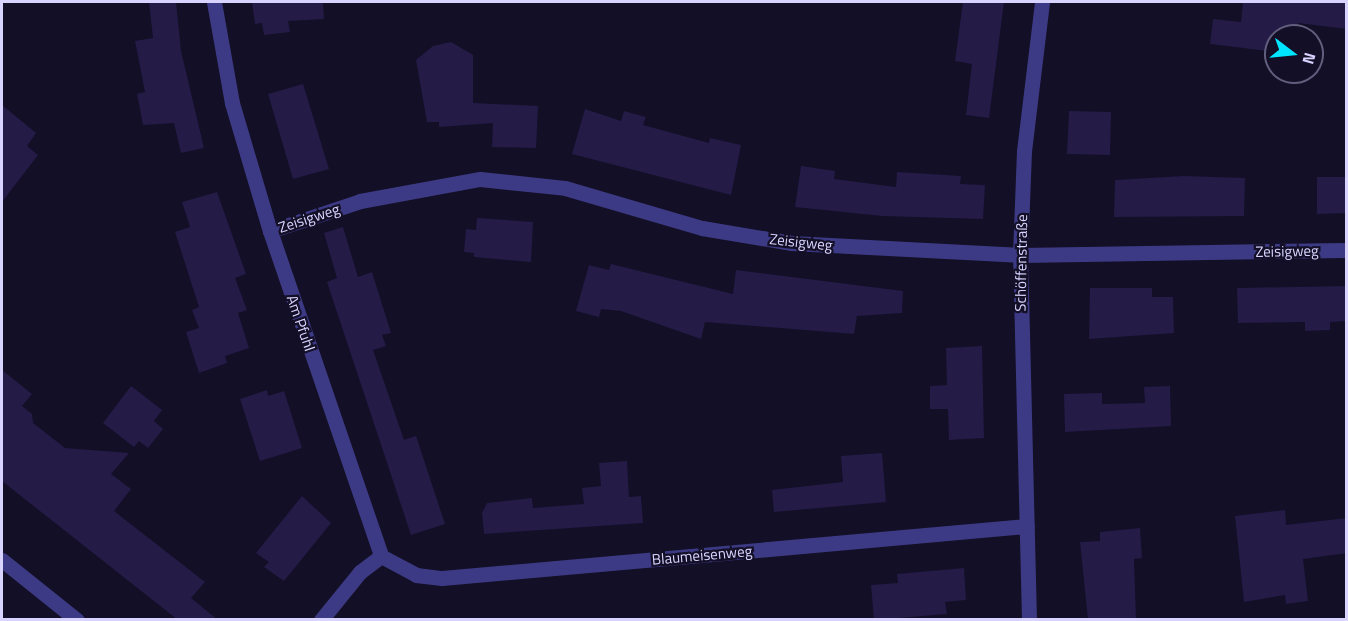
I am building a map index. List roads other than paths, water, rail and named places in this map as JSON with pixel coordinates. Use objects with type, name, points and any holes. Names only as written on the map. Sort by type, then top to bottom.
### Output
[{"type":"street","name":"Am Pfuhl","points":[[214,2],[232,103],[270,231],[381,556]]},
{"type":"street","name":"Schöffenstraße","points":[[1029,620],[1024,573],[1027,526],[1020,255],[1024,151],[1042,2]]},
{"type":"street","name":"Zeisigweg","points":[[270,231],[360,201],[480,179],[565,188],[702,228],[792,243],[1020,255],[1347,250]]},
{"type":"street","name":"Blaumeisenweg","points":[[381,556],[416,575],[441,578],[1027,526]]},
{"type":"street","points":[[321,620],[360,572],[381,556]]},
{"type":"street","points":[[2,560],[77,620]]}]
